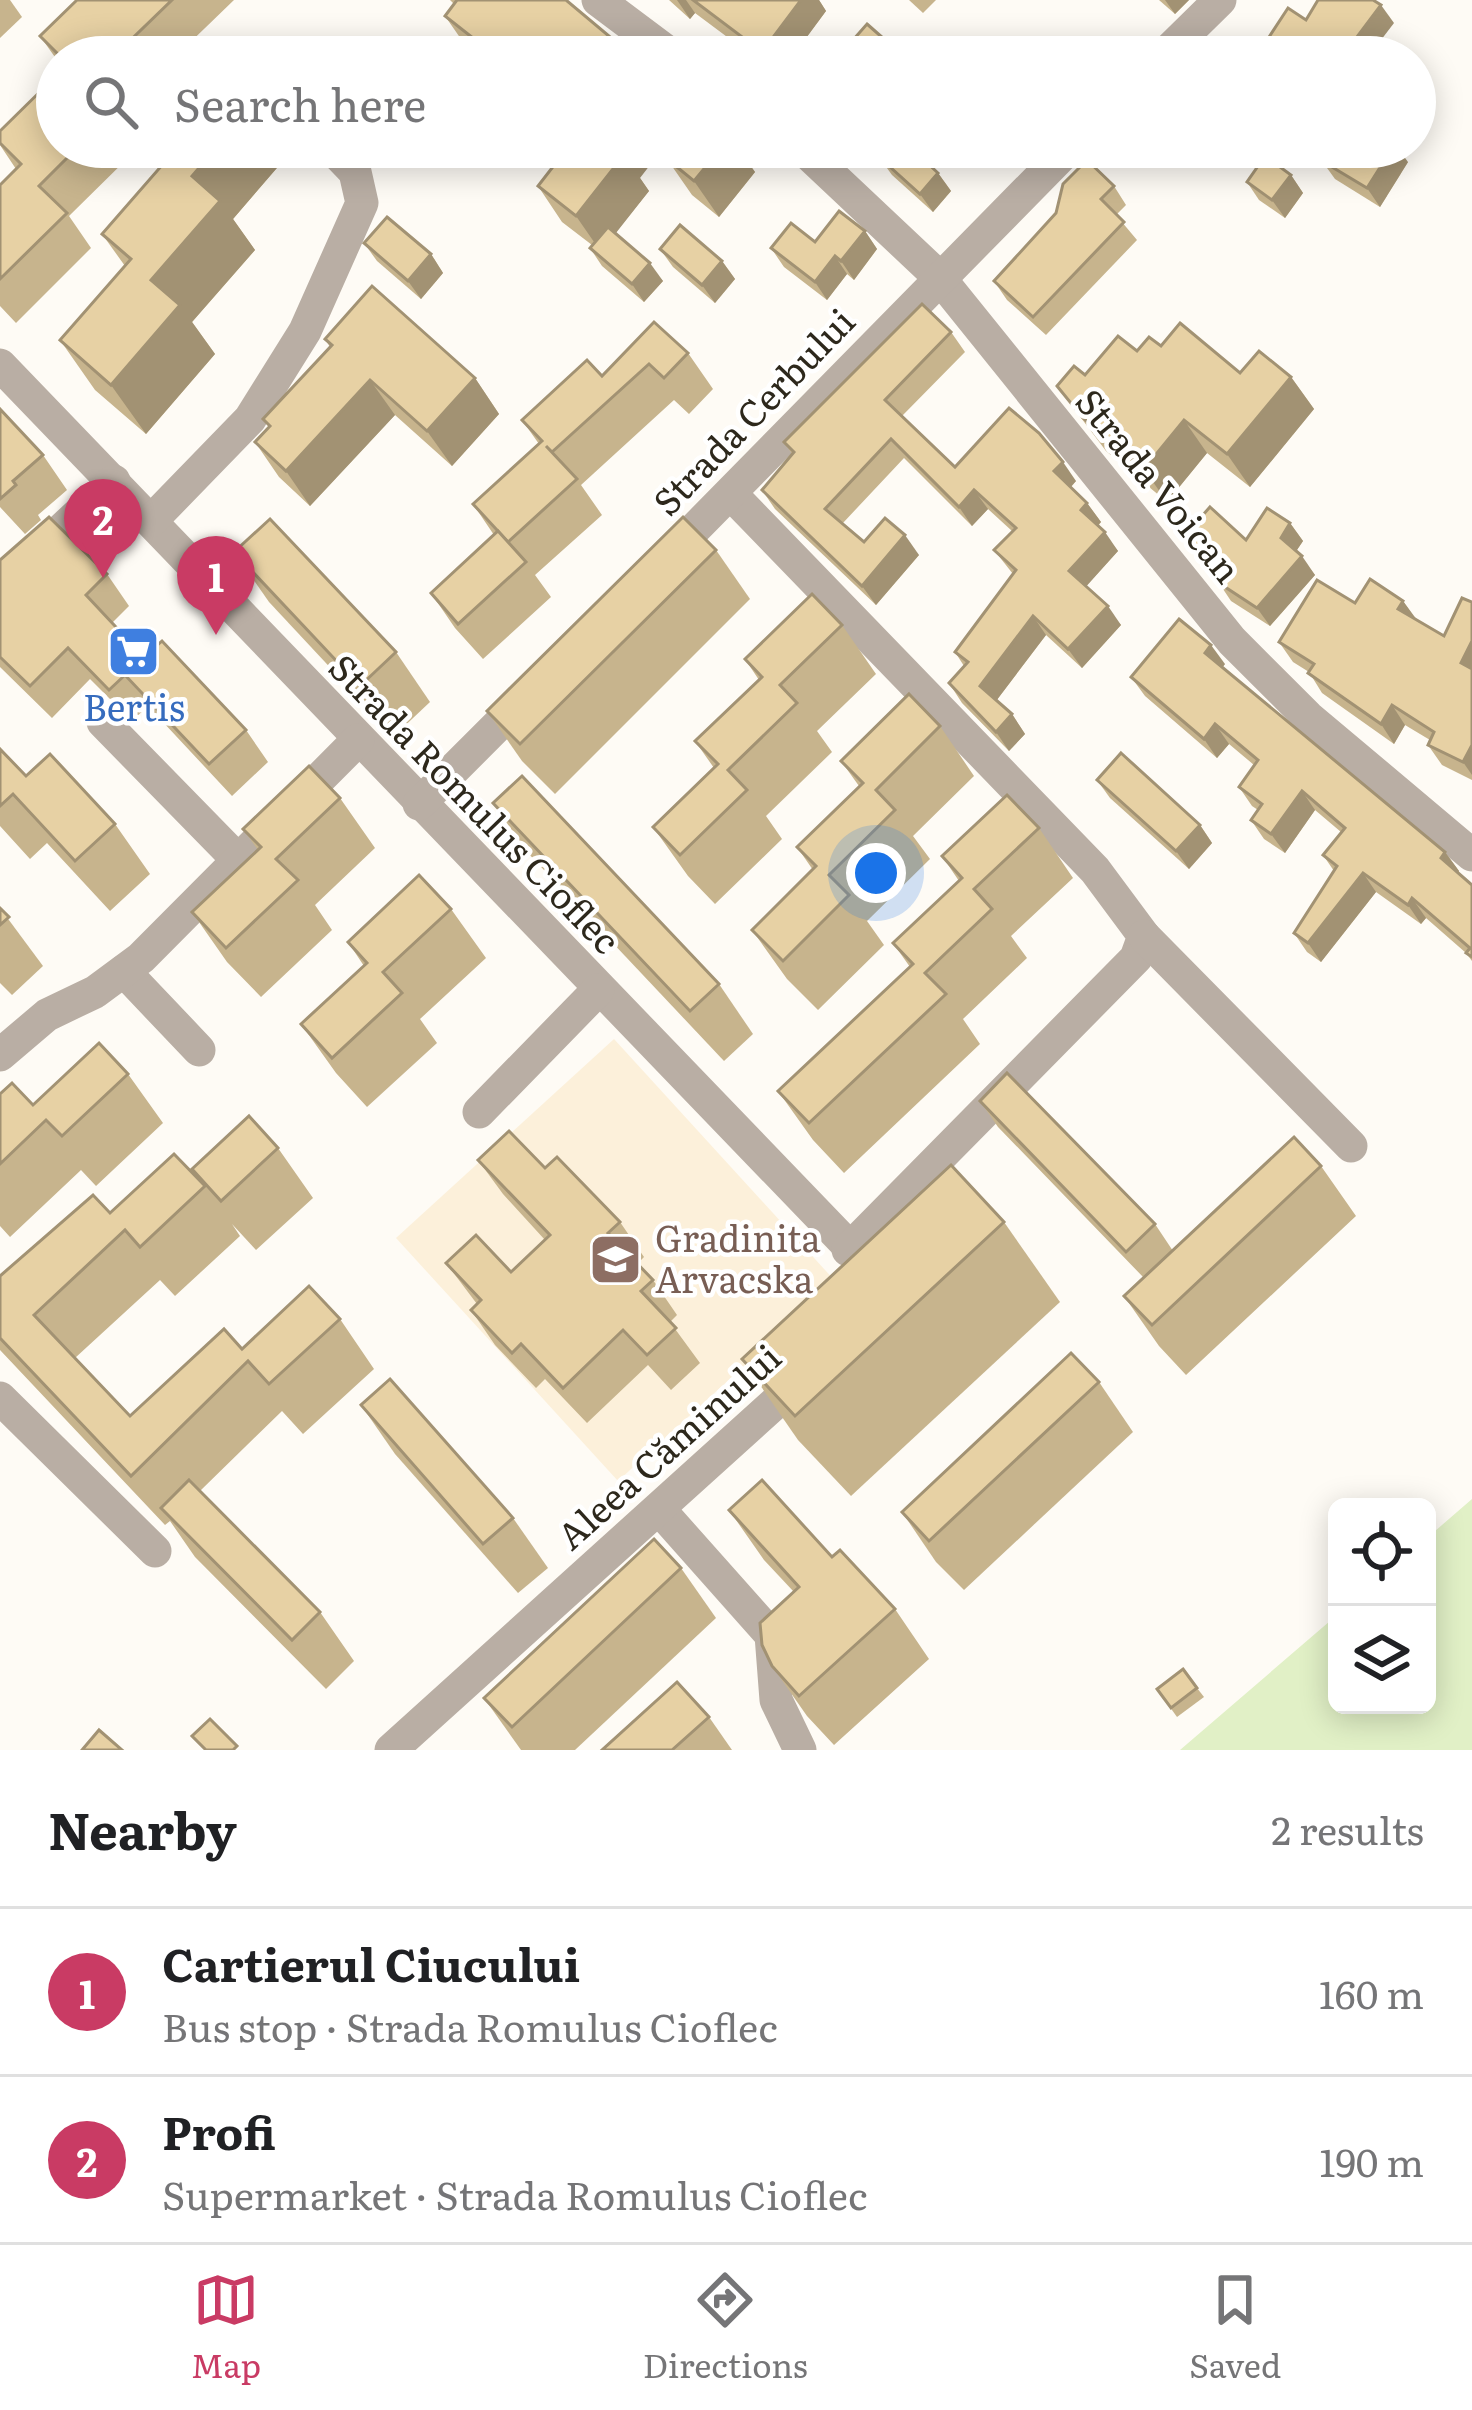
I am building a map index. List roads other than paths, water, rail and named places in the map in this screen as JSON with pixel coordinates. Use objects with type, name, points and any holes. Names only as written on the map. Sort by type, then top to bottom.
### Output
[{"type":"street","points":[[598,0],[646,36]]},
{"type":"street","points":[[1183,36],[1220,0]]},
{"type":"street","points":[[152,521],[250,419],[305,331],[362,202],[351,168]]},
{"type":"street","name":"Strada Voican","points":[[823,168],[938,276],[1232,641],[1308,717],[1472,855]]},
{"type":"street","name":"Strada Cerbului","points":[[647,577],[1049,168]]},
{"type":"street","name":"Strada Romulus Cioflec","points":[[0,364],[895,1294]]},
{"type":"street","points":[[6,580],[114,482]]},
{"type":"street","points":[[731,494],[1095,870],[1133,914],[1144,936],[1351,1146]]},
{"type":"street","points":[[419,804],[547,676]]},
{"type":"street","points":[[103,722],[238,860]]},
{"type":"street","points":[[0,1055],[46,1016],[124,971],[358,740]]},
{"type":"street","points":[[848,1250],[1136,958],[1144,936]]},
{"type":"street","points":[[124,971],[199,1050]]},
{"type":"street","points":[[479,1112],[598,990]]},
{"type":"street","name":"Aleea Căminului","points":[[392,1750],[829,1354]]},
{"type":"street","points":[[0,1398],[155,1551]]},
{"type":"street","points":[[658,1509],[771,1635],[776,1700],[800,1750]]},
{"type":"place","name":"Profi","points":[[103,578]]},
{"type":"place","name":"Cartierul Ciucului","points":[[216,635]]},
{"type":"place","name":"Bertis","points":[[134,652]]},
{"type":"place","name":"Gradinita Arvacska","points":[[616,1260]]}]
